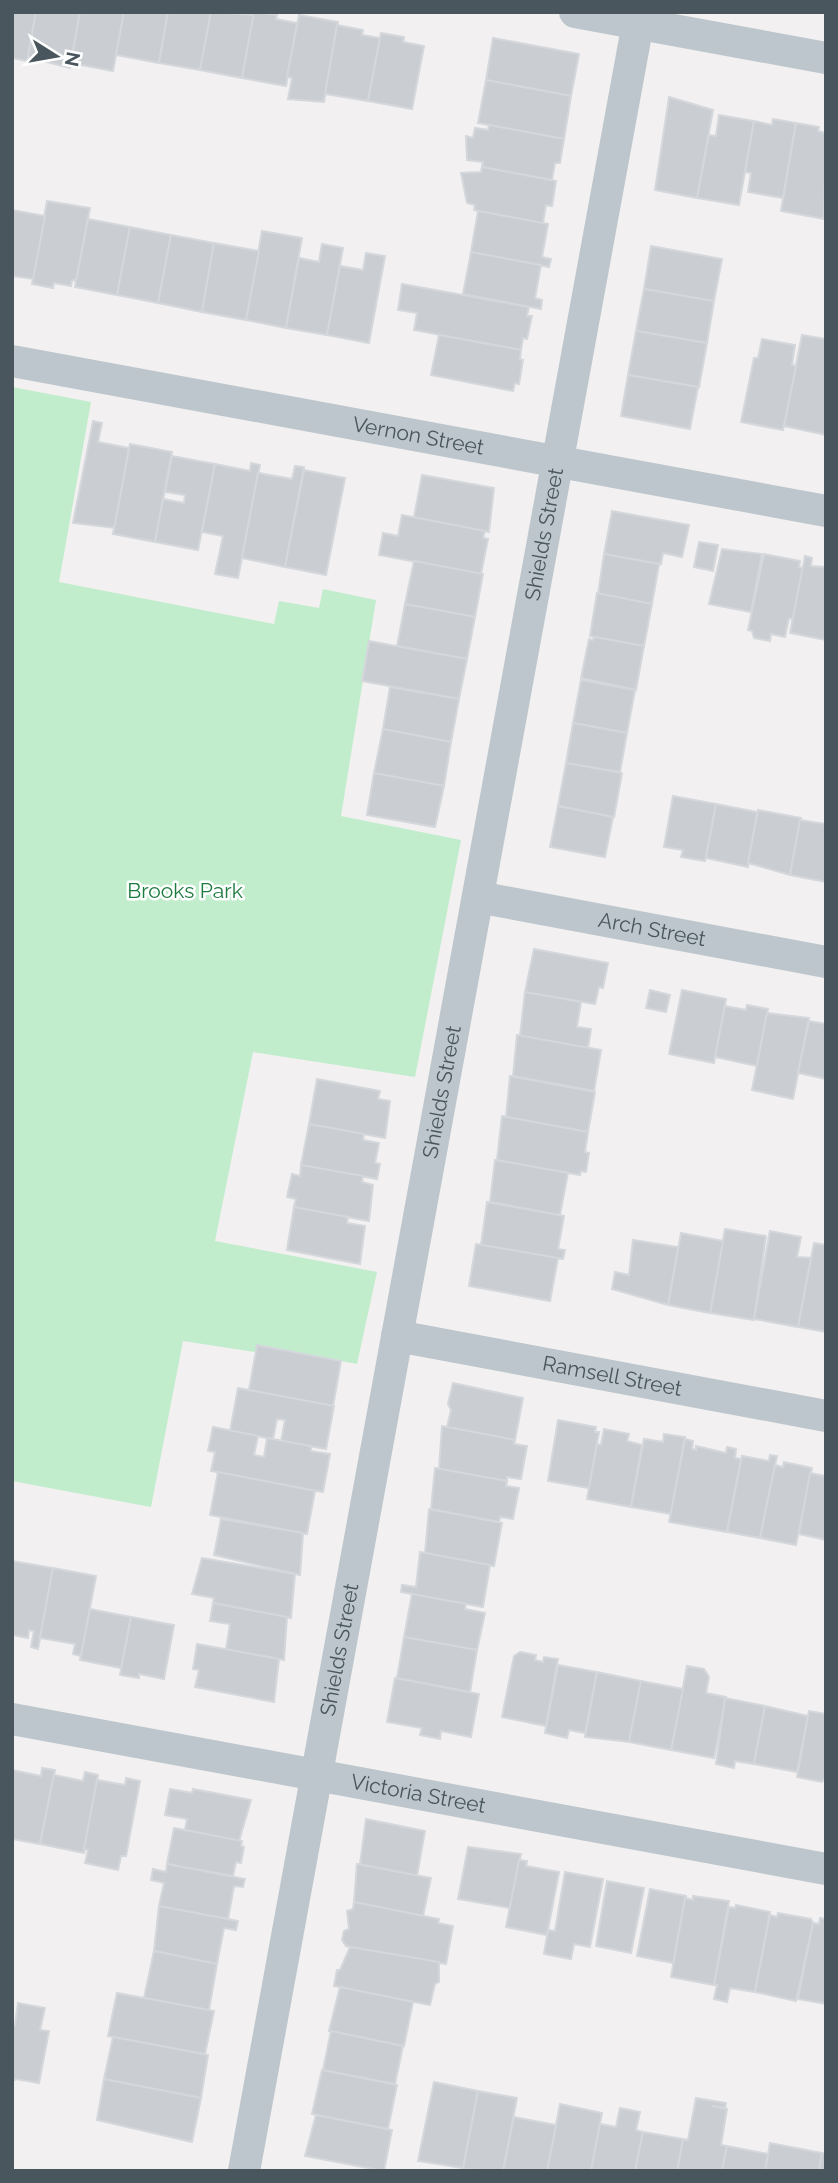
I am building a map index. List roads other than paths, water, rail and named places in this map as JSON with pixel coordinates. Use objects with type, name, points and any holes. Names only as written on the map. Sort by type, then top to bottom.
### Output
[{"type":"street","points":[[575,12],[639,18],[826,58]]},
{"type":"street","name":"Shields Street","points":[[244,2171],[639,18]]},
{"type":"street","name":"Vernon Street","points":[[12,361],[826,512]]},
{"type":"street","name":"Arch Street","points":[[478,897],[826,962]]},
{"type":"street","name":"Ramsell Street","points":[[397,1336],[826,1416]]},
{"type":"street","name":"Victoria Street","points":[[12,1719],[826,1869]]},
{"type":"park label","name":"Brooks Park","points":[[185,891]]}]
